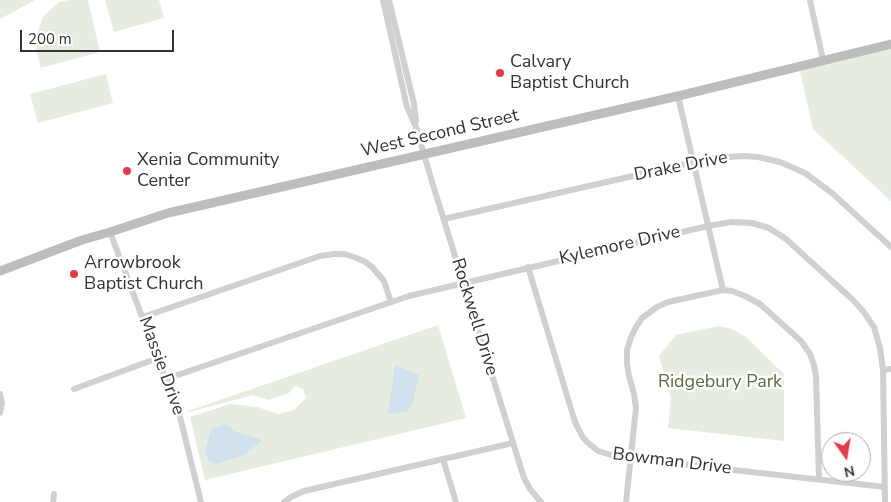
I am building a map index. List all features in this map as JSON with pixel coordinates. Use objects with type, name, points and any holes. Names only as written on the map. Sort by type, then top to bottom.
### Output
[{"type":"main road","name":"West Second Street","points":[[0,271],[82,240],[168,213],[678,96],[891,44]]},
{"type":"street","name":"Rockwell Drive","points":[[383,0],[407,107],[416,127],[526,483],[541,502]]},
{"type":"street","name":"Rockwell Drive","points":[[389,0],[414,104],[416,127]]},
{"type":"street","points":[[810,0],[823,60]]},
{"type":"street","points":[[678,96],[723,290]]},
{"type":"street","name":"Drake Drive","points":[[444,219],[693,162],[724,156],[744,156],[774,160],[794,167],[813,178],[891,247]]},
{"type":"street","name":"Kylemore Drive","points":[[166,379],[409,296],[708,226],[732,222],[752,223],[769,228],[786,239],[852,300],[867,315],[874,327],[883,370],[885,502]]},
{"type":"street","name":"Massie Drive","points":[[110,232],[180,417],[201,502]]},
{"type":"street","points":[[143,318],[320,256],[334,254],[354,257],[372,267],[384,282],[391,302]]},
{"type":"street","name":"Bowman Drive","points":[[528,268],[578,430],[587,442],[598,451],[612,456],[885,487]]},
{"type":"street","points":[[626,502],[636,408],[627,357],[628,344],[634,330],[645,315],[657,306],[723,290],[732,291],[760,304],[801,341],[810,354],[816,376],[819,480]]},
{"type":"street","points":[[74,390],[158,358]]},
{"type":"street","points":[[883,370],[891,370]]},
{"type":"street","points":[[0,394],[2,405],[0,413]]},
{"type":"street","points":[[284,502],[304,491],[513,443]]},
{"type":"street","points":[[443,459],[456,502]]},
{"type":"street","points":[[53,502],[54,494]]},
{"type":"green space","points":[[0,0],[35,0],[0,19]]},
{"type":"green space","points":[[88,0],[100,52],[41,68],[36,49],[36,36],[43,17],[59,2]]},
{"type":"green space","points":[[105,0],[159,0],[164,18],[114,32]]},
{"type":"green space","points":[[891,48],[891,201],[813,129],[800,71]]},
{"type":"green space","points":[[106,74],[113,103],[38,123],[30,94]]},
{"type":"green space","points":[[438,325],[466,418],[205,480],[190,417],[230,404],[257,407],[279,414],[294,410],[306,398],[303,389],[295,386],[289,393],[269,400],[253,395],[188,411]],"holes":[[[236,432],[246,437],[205,451],[208,443]]]},
{"type":"green space","name":"Ridgebury Park","points":[[718,326],[732,329],[746,337],[784,374],[784,441],[668,428],[671,398],[659,356],[676,335]]},
{"type":"water","points":[[395,365],[419,375],[413,401],[408,411],[388,414]]},
{"type":"water","points":[[226,424],[236,432],[262,440],[244,455],[216,464],[209,461],[205,451],[211,429]]},
{"type":"place","name":"Calvary Baptist Church","points":[[500,73]]},
{"type":"place","name":"Xenia Community Center","points":[[127,171]]},
{"type":"place","name":"Arrowbrook Baptist Church","points":[[74,274]]}]
